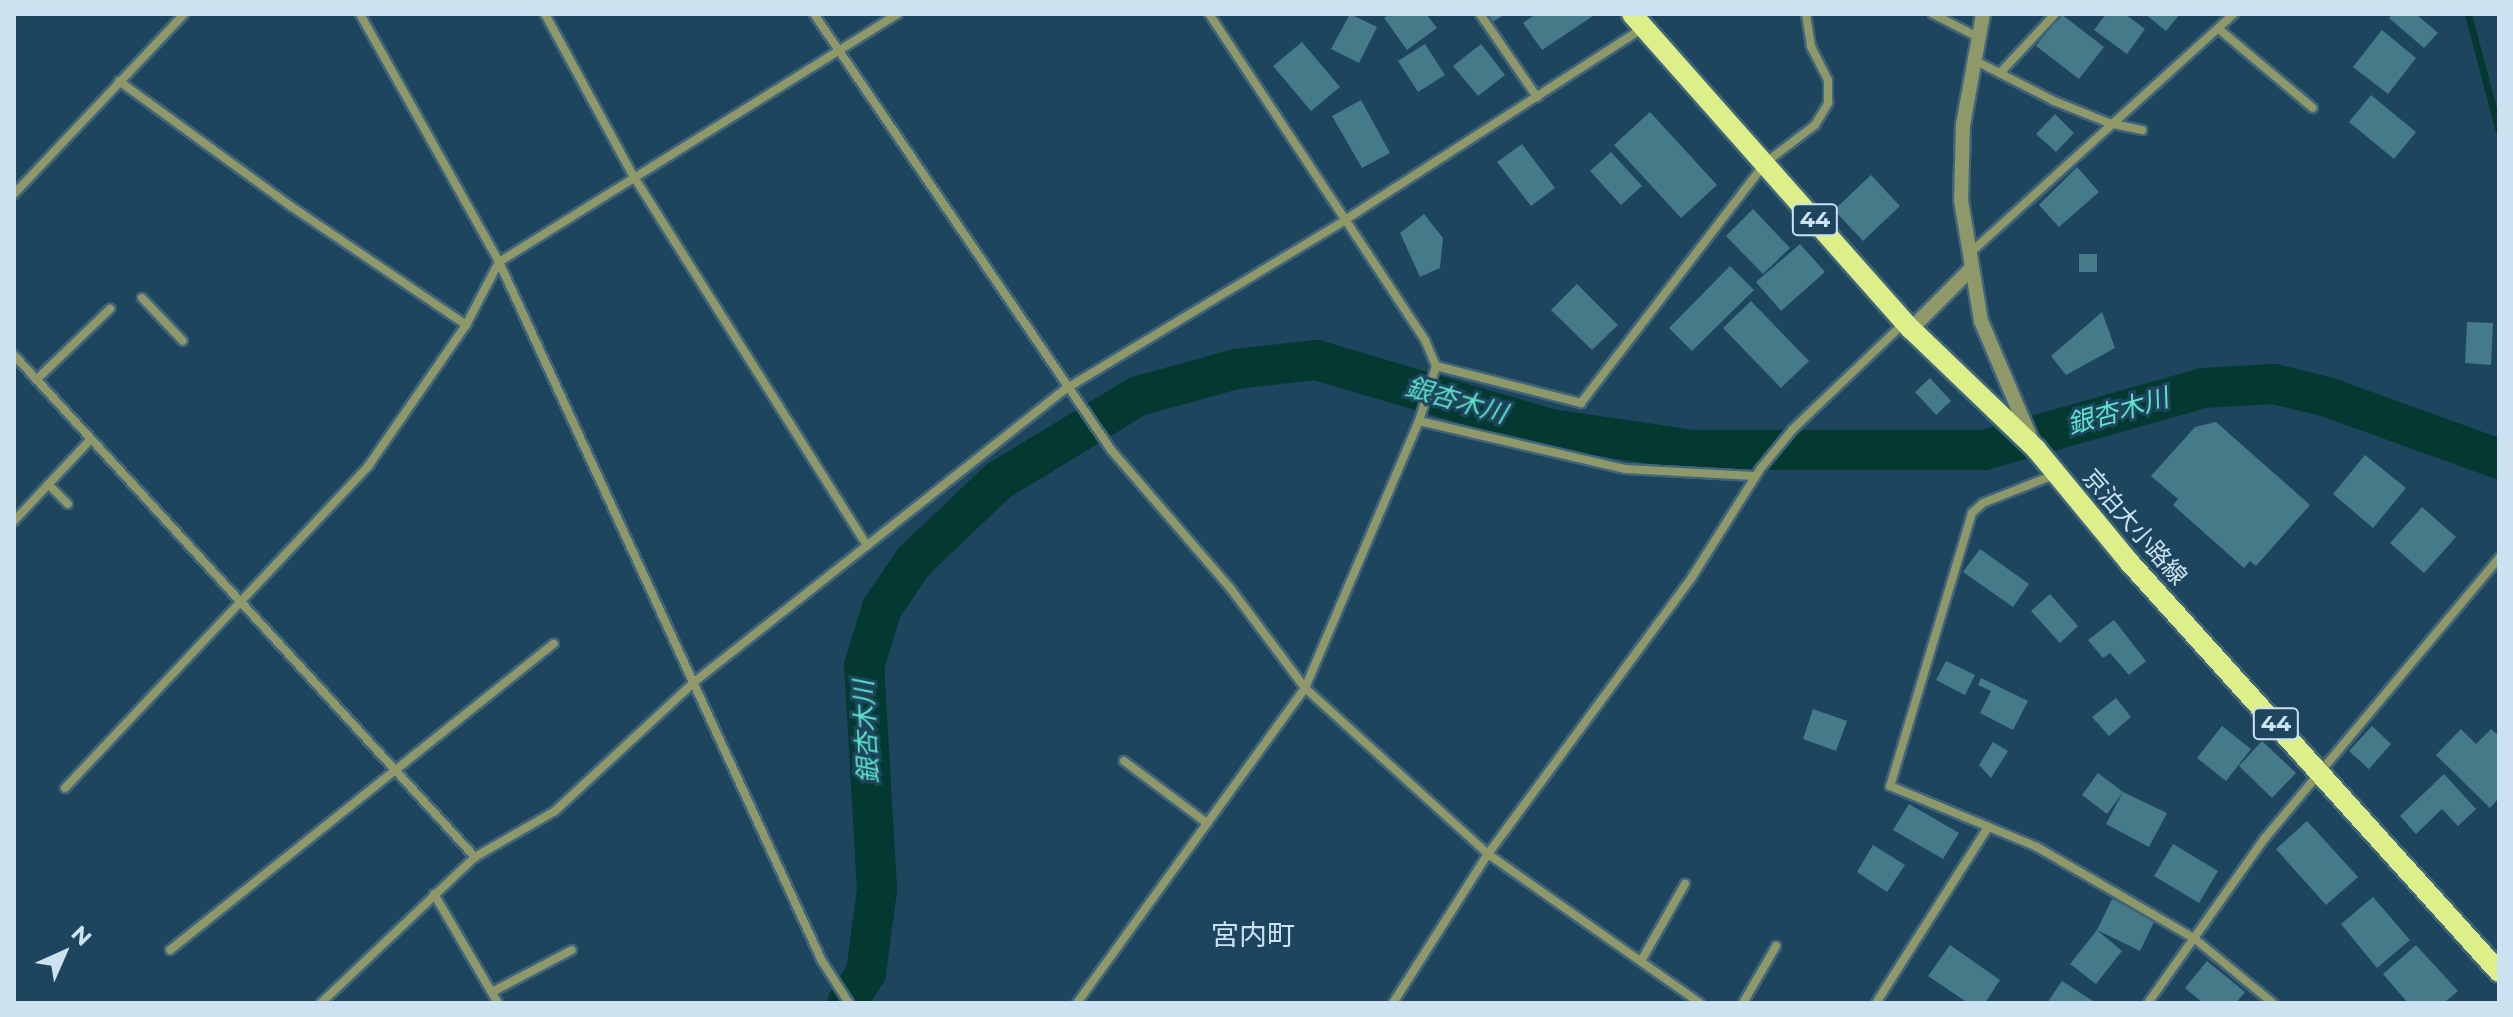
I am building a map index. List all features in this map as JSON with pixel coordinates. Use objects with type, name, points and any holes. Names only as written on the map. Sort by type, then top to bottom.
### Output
[{"type":"main road","name":"京泊大小路線","points":[[1638,21],[1908,326],[2012,420],[2319,772],[2499,972]]},
{"type":"street","points":[[14,194],[184,14]]},
{"type":"street","points":[[360,14],[499,262],[822,961],[849,1003]]},
{"type":"street","points":[[545,14],[634,177],[867,546]]},
{"type":"street","points":[[814,14],[1112,451],[1231,589],[1305,688],[1488,854],[1700,1003]]},
{"type":"street","points":[[65,788],[369,465],[466,325],[499,262],[837,48],[897,14]]},
{"type":"street","points":[[1077,1003],[1305,688],[1419,421],[1436,366],[1425,340],[1209,14]]},
{"type":"street","points":[[1480,14],[1537,97]]},
{"type":"street","points":[[1436,366],[1581,403],[1765,163],[1815,125],[1828,103],[1828,80],[1811,46],[1806,14]]},
{"type":"street","points":[[1933,14],[1978,37]]},
{"type":"street","points":[[1983,14],[1972,59],[1960,164],[1970,270],[1981,321],[2012,420]]},
{"type":"street","points":[[2000,73],[2055,14]]},
{"type":"street","points":[[1968,255],[2109,123],[2220,30],[2234,14]]},
{"type":"street","points":[[321,1003],[475,857],[555,811],[693,683],[1067,388],[1345,220],[1537,97],[1638,21]]},
{"type":"street","points":[[2220,30],[2313,108]]},
{"type":"street","points":[[1972,59],[2109,123],[2142,130]]},
{"type":"street","points":[[119,81],[292,207],[466,325]]},
{"type":"street","points":[[1393,1003],[1488,854],[1692,577],[1758,472],[1793,429],[1970,270]]},
{"type":"street","points":[[142,298],[183,341]]},
{"type":"street","points":[[36,380],[110,309]]},
{"type":"street","points":[[14,355],[89,441],[244,601],[475,857]]},
{"type":"street","points":[[1419,421],[1625,469],[1758,472]]},
{"type":"street","points":[[14,521],[89,441]]},
{"type":"street","points":[[2046,461],[1972,513],[1890,786],[2037,847],[2195,939],[2273,1003]]},
{"type":"street","points":[[48,484],[68,504]]},
{"type":"street","points":[[2148,1003],[2319,772],[2499,558]]},
{"type":"street","points":[[170,950],[554,644]]},
{"type":"street","points":[[1124,761],[1207,823]]},
{"type":"street","points":[[1876,1003],[1988,827]]},
{"type":"street","points":[[1641,961],[1685,884]]},
{"type":"street","points":[[434,894],[498,1003]]},
{"type":"street","points":[[1743,1003],[1776,946]]},
{"type":"street","points":[[492,992],[572,950]]},
{"type":"building","points":[[1350,14],[1377,27],[1359,63],[1331,49]]},
{"type":"building","points":[[1390,14],[1426,14],[1437,28],[1407,50],[1384,18]]},
{"type":"building","points":[[1481,14],[1505,14],[1488,25]]},
{"type":"building","points":[[1536,14],[1596,14],[1542,50],[1523,23]]},
{"type":"building","points":[[2061,14],[2104,47],[2079,79],[2036,46]]},
{"type":"building","points":[[2106,14],[2125,14],[2145,29],[2127,54],[2094,30]]},
{"type":"building","points":[[2145,14],[2180,14],[2166,31]]},
{"type":"building","points":[[2393,14],[2416,14],[2438,33],[2424,48],[2389,18]]},
{"type":"building","points":[[2382,30],[2416,58],[2388,94],[2353,67]]},
{"type":"building","points":[[1302,42],[1340,87],[1311,111],[1273,66]]},
{"type":"building","points":[[1425,44],[1445,75],[1418,92],[1398,61]]},
{"type":"building","points":[[1481,44],[1505,75],[1478,96],[1453,66]]},
{"type":"building","points":[[2371,95],[2416,132],[2394,159],[2349,122]]},
{"type":"building","points":[[1361,100],[1390,153],[1362,168],[1332,116]]},
{"type":"building","points":[[1650,112],[1717,185],[1681,218],[1614,145]]},
{"type":"building","points":[[2055,114],[2074,133],[2056,152],[2036,134]]},
{"type":"building","points":[[1522,144],[1555,188],[1531,206],[1497,162]]},
{"type":"building","points":[[1611,152],[1642,186],[1621,205],[1590,171]]},
{"type":"building","points":[[2077,167],[2099,192],[2059,227],[2039,205]]},
{"type":"building","points":[[1871,175],[1900,206],[1863,241],[1834,210]]},
{"type":"building","points":[[1753,209],[1790,248],[1763,274],[1726,236]]},
{"type":"building","points":[[1424,214],[1443,238],[1440,268],[1420,277],[1400,233]]},
{"type":"building","points":[[1800,244],[1825,272],[1781,311],[1756,282]]},
{"type":"building","points":[[2079,254],[2097,254],[2097,272],[2079,272]]},
{"type":"building","points":[[1730,266],[1754,290],[1692,351],[1669,328]]},
{"type":"building","points":[[1577,284],[1618,325],[1592,350],[1551,310]]},
{"type":"building","points":[[1751,301],[1809,361],[1781,388],[1723,328]]},
{"type":"building","points":[[2102,312],[2115,348],[2066,375],[2051,356]]},
{"type":"building","points":[[2467,322],[2493,323],[2491,365],[2465,363]]},
{"type":"building","points":[[1930,378],[1951,401],[1936,415],[1915,392]]},
{"type":"building","points":[[2216,422],[2310,505],[2256,566],[2250,561],[2244,568],[2173,505],[2178,499],[2151,476],[2195,427]]},
{"type":"building","points":[[2365,455],[2406,488],[2373,528],[2333,494]]},
{"type":"building","points":[[2422,507],[2456,537],[2424,573],[2390,543]]},
{"type":"building","points":[[1980,549],[2029,584],[2013,607],[1963,572]]},
{"type":"building","points":[[2050,594],[2078,626],[2060,643],[2031,611]]},
{"type":"building","points":[[2114,620],[2146,661],[2129,675],[2110,653],[2103,658],[2088,640]]},
{"type":"building","points":[[1946,661],[1975,675],[1965,695],[1936,680]]},
{"type":"building","points":[[1981,678],[2028,701],[2013,730],[1980,713],[1991,691],[1978,685]]},
{"type":"building","points":[[2116,698],[2131,717],[2109,736],[2092,717]]},
{"type":"building","points":[[1813,709],[1847,721],[1836,751],[1803,739]]},
{"type":"building","points":[[2222,726],[2251,749],[2226,781],[2197,758]]},
{"type":"building","points":[[2372,726],[2391,744],[2369,769],[2349,751]]},
{"type":"building","points":[[2461,729],[2476,744],[2491,729],[2499,736],[2499,798],[2490,808],[2436,755]]},
{"type":"building","points":[[2262,741],[2296,773],[2272,798],[2239,766]]},
{"type":"building","points":[[1993,742],[2008,751],[1991,778],[1979,765]]},
{"type":"building","points":[[2098,773],[2123,792],[2107,814],[2082,795]]},
{"type":"building","points":[[2444,774],[2476,809],[2458,826],[2442,809],[2416,834],[2400,816]]},
{"type":"building","points":[[2123,792],[2167,813],[2149,847],[2106,824]]},
{"type":"building","points":[[1909,804],[1959,833],[1943,859],[1893,830]]},
{"type":"building","points":[[2307,821],[2358,877],[2326,905],[2276,849]]},
{"type":"building","points":[[2173,844],[2218,871],[2199,903],[2154,876]]},
{"type":"building","points":[[1873,845],[1905,865],[1887,892],[1857,872]]},
{"type":"building","points":[[2373,897],[2410,940],[2377,968],[2341,924]]},
{"type":"building","points":[[2112,899],[2155,920],[2140,951],[2097,930]]},
{"type":"building","points":[[2097,930],[2122,951],[2096,984],[2070,964]]},
{"type":"building","points":[[1950,945],[2000,980],[1985,1003],[1968,1003],[1928,976]]},
{"type":"building","points":[[2416,945],[2458,991],[2444,1003],[2408,1003],[2383,974]]},
{"type":"building","points":[[2207,961],[2245,992],[2236,1003],[2203,1003],[2185,988]]},
{"type":"building","points":[[2062,981],[2096,1003],[2047,1003]]},
{"type":"waterway","points":[[2468,14],[2499,131]]},
{"type":"waterway","name":"銀杏木川","points":[[847,1003],[866,973],[877,889],[864,666],[882,608],[914,561],[998,481],[1138,396],[1236,369],[1316,360],[1551,429],[1693,450],[1984,450],[2203,388],[2274,384],[2327,397],[2499,459]]},
{"type":"district","name":"宮内町","points":[[1253,935]]}]
